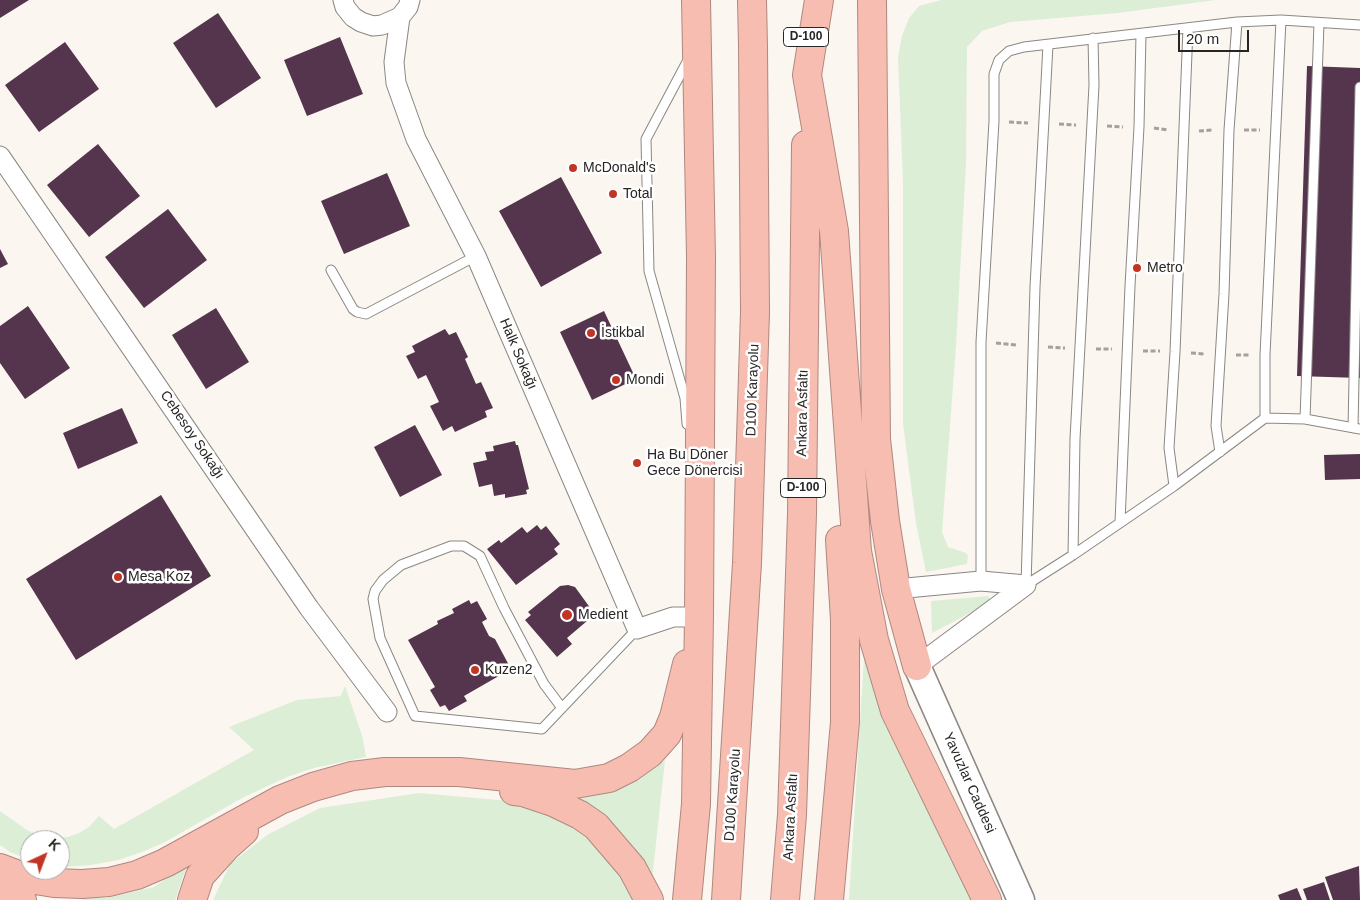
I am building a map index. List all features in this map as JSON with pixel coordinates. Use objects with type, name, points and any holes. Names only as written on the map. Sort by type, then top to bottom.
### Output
[{"type":"highway","points":[[687,900],[696,804],[699,617],[700,186],[696,0]]},
{"type":"highway","points":[[700,186],[711,0]]},
{"type":"highway","name":"D100 Karayolu","points":[[726,900],[748,563],[754,331],[754,46],[752,0]]},
{"type":"highway","name":"D-100","points":[[805,0],[807,75]]},
{"type":"highway","points":[[819,0],[807,75],[834,231],[856,551],[874,640],[895,711],[987,900]]},
{"type":"highway","points":[[872,0],[876,439],[885,521],[896,589],[917,666]]},
{"type":"highway","name":"Ankara Asfaltı","points":[[785,900],[792,816],[802,514],[807,75]]},
{"type":"highway","points":[[829,900],[845,722],[845,620],[832,415],[840,330]]},
{"type":"highway","points":[[0,868],[29,879],[54,883],[82,884],[109,882],[137,875],[165,863],[280,800],[313,787],[352,776],[385,772],[459,772],[575,784],[609,778],[629,768],[650,753],[667,734],[674,717],[699,617]]},
{"type":"highway","points":[[192,900],[200,876],[212,861],[245,831],[262,821],[300,801],[360,786],[398,781],[454,782],[523,792],[553,802],[580,815],[596,826],[632,868],[649,900]]},
{"type":"highway","points":[[0,887],[15,900]]},
{"type":"highway","points":[[0,887],[22,900]]},
{"type":"main road","name":"Yavuzlar Caddesi","points":[[917,666],[1021,900]]},
{"type":"street","points":[[343,0],[345,7],[353,17],[373,26],[382,25],[400,17],[408,7],[410,0]]},
{"type":"street","name":"Halk Sokağı","points":[[400,17],[394,62],[396,83],[416,139],[476,256],[637,629]]},
{"type":"street","name":"Cebesoy Sokağı","points":[[0,156],[309,608],[387,712]]},
{"type":"street","points":[[896,589],[981,581],[1026,585]]},
{"type":"street","points":[[917,666],[1026,585]]},
{"type":"street","points":[[637,629],[673,617],[699,617]]},
{"type":"lane","points":[[1265,418],[1266,355],[1281,20]]},
{"type":"lane","points":[[981,581],[980,342],[994,121],[994,74],[999,60],[1009,51],[1093,38],[1237,22],[1281,20],[1360,25]]},
{"type":"lane","points":[[1220,452],[1216,426],[1224,294],[1229,130],[1237,22]]},
{"type":"lane","points":[[1305,419],[1319,22]]},
{"type":"lane","points":[[1174,486],[1169,448],[1175,352],[1188,28]]},
{"type":"lane","points":[[1120,522],[1141,34]]},
{"type":"lane","points":[[1073,555],[1075,439],[1094,85],[1093,38]]},
{"type":"lane","points":[[688,438],[686,398],[649,270],[646,139],[697,42]]},
{"type":"lane","points":[[1026,585],[1035,287],[1048,45]]},
{"type":"lane","points":[[1026,585],[1174,486],[1265,418],[1305,419],[1356,429],[1360,87]]},
{"type":"lane","points":[[331,270],[353,309],[356,312],[366,314],[476,256]]},
{"type":"lane","points":[[690,477],[699,617]]},
{"type":"lane","points":[[562,708],[544,684],[504,608],[480,556],[464,546],[451,546],[401,565],[375,591],[373,599],[380,638],[414,716],[542,729],[562,708],[637,629]]},
{"type":"green space","points":[[941,0],[1215,0],[1118,13],[1010,22],[982,31],[967,47],[966,163],[956,346],[942,532],[948,547],[966,553],[968,556],[967,564],[926,572],[916,523],[903,424],[903,181],[898,57],[902,36],[909,18],[919,6]]},
{"type":"green space","points":[[989,596],[989,603],[932,633],[931,601]]},
{"type":"green space","points":[[870,657],[980,900],[849,900],[864,658]]},
{"type":"green space","points":[[345,686],[362,735],[366,757],[314,768],[287,777],[242,798],[165,842],[142,852],[118,860],[70,866],[70,836],[89,827],[99,816],[114,829],[254,750],[229,727],[297,700],[341,696]]},
{"type":"green space","points":[[665,760],[652,880],[578,799],[610,792],[637,781]]},
{"type":"green space","points":[[419,793],[522,802],[591,832],[628,881],[636,900],[213,900],[230,864],[267,835],[320,808]]},
{"type":"green space","points":[[0,811],[27,830],[20,830],[20,856],[0,845]]},
{"type":"green space","points":[[188,863],[175,900],[83,900],[84,898],[107,898],[154,887]]},
{"type":"building","points":[[0,0],[29,0],[0,18]]},
{"type":"building","points":[[218,13],[261,78],[216,108],[173,43]]},
{"type":"building","points":[[340,37],[363,94],[307,116],[284,60]]},
{"type":"building","points":[[65,42],[99,89],[39,132],[5,85]]},
{"type":"building","points":[[1307,66],[1360,68],[1360,378],[1297,376]]},
{"type":"building","points":[[98,144],[140,196],[89,237],[47,185]]},
{"type":"building","points":[[387,173],[410,226],[344,254],[321,201]]},
{"type":"building","points":[[561,177],[602,253],[541,287],[499,211]]},
{"type":"building","points":[[168,209],[207,260],[144,308],[105,257]]},
{"type":"building","points":[[0,249],[8,264],[0,268]]},
{"type":"building","points":[[28,306],[70,368],[25,399],[0,363],[0,326]]},
{"type":"building","points":[[216,308],[249,362],[206,389],[172,335]]},
{"type":"building","points":[[604,311],[636,379],[592,400],[560,332]]},
{"type":"building","points":[[445,329],[449,335],[456,332],[468,357],[465,359],[476,384],[481,382],[493,408],[485,411],[487,417],[455,432],[452,426],[443,431],[430,406],[439,402],[426,375],[418,379],[406,356],[415,352],[412,346]]},
{"type":"building","points":[[122,408],[138,443],[78,469],[63,433]]},
{"type":"building","points":[[415,425],[442,475],[400,497],[374,447]]},
{"type":"building","points":[[515,441],[516,445],[518,445],[529,489],[526,490],[527,494],[505,498],[505,494],[494,496],[492,484],[479,487],[473,463],[487,460],[485,452],[494,451],[493,446]]},
{"type":"building","points":[[1360,454],[1360,479],[1325,480],[1324,455]]},
{"type":"building","name":"Mesa Koz","points":[[161,495],[211,576],[76,660],[26,579]]},
{"type":"building","points":[[537,525],[541,530],[546,526],[560,544],[554,549],[558,554],[516,585],[487,549],[499,540],[501,543],[522,527],[527,533]]},
{"type":"building","points":[[568,585],[575,587],[591,609],[591,615],[587,621],[567,638],[572,644],[557,657],[525,620],[531,615],[528,612],[560,586]]},
{"type":"building","points":[[469,600],[471,604],[477,601],[487,619],[482,622],[489,636],[495,639],[511,669],[464,696],[467,701],[449,711],[445,705],[440,707],[430,690],[435,687],[408,640],[438,624],[437,621],[454,613],[452,609]]},
{"type":"building","points":[[1359,866],[1360,900],[1333,900],[1325,877]]},
{"type":"building","points":[[1324,882],[1330,900],[1307,900],[1303,889]]},
{"type":"building","points":[[1297,888],[1302,900],[1280,900],[1278,895]]},
{"type":"place","name":"McDonald's","points":[[573,168]]},
{"type":"place","name":"Total","points":[[613,194]]},
{"type":"place","name":"Metro","points":[[1137,268]]},
{"type":"place","name":"İstikbal","points":[[591,333]]},
{"type":"place","name":"Mondi","points":[[616,380]]},
{"type":"place","name":"Ha Bu Döner Gece Dönercisi","points":[[637,463]]},
{"type":"place","name":"Mesa Koz","points":[[118,577]]},
{"type":"place","name":"Medient","points":[[567,615]]},
{"type":"place","name":"Kuzen2","points":[[475,670]]}]
